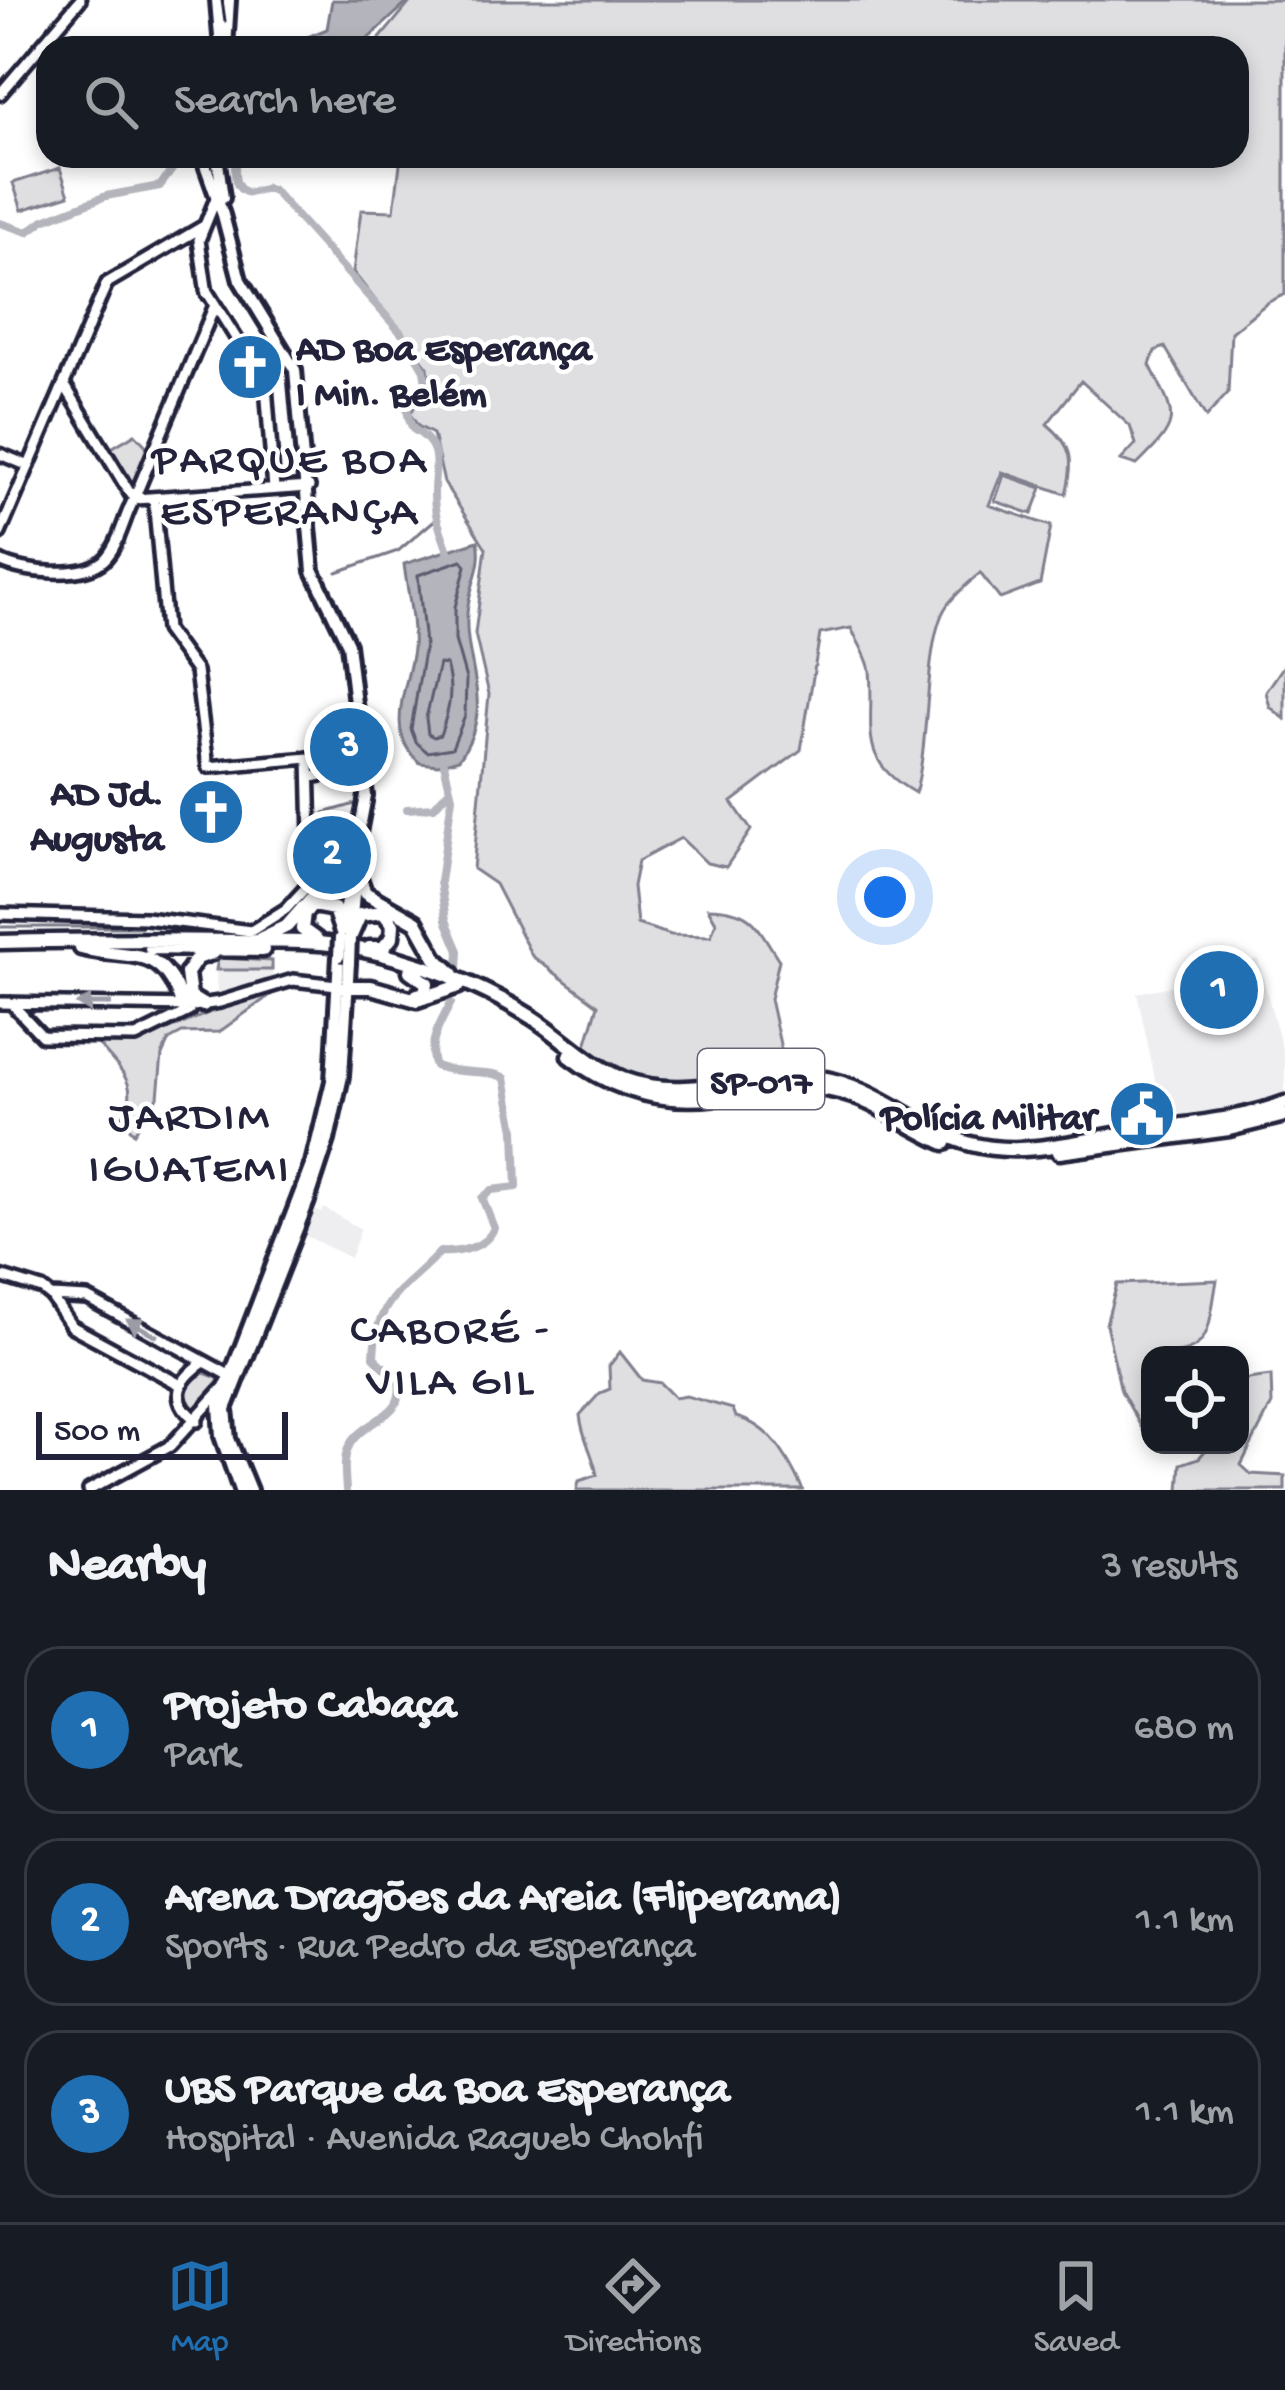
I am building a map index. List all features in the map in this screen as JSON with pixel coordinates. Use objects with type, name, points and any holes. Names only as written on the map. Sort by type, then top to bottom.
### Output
[{"type":"highway","points":[[247,941],[280,932],[317,890],[354,872],[365,893],[416,922],[433,955],[458,983],[422,1000],[371,987],[341,987]]},
{"type":"highway","name":"SP-017","points":[[0,945],[344,940],[529,1015],[595,1065],[644,1085],[683,1090],[773,1078],[820,1078],[879,1096],[942,1133],[974,1145],[1025,1149],[1216,1131],[1277,1111]]},
{"type":"highway","name":"SP-017","points":[[0,945],[338,952],[458,983],[510,1011],[589,1071],[650,1096],[700,1099],[779,1087],[819,1088],[872,1103],[961,1149],[1015,1156],[1048,1154],[1137,1132],[1277,1111]]},
{"type":"highway","points":[[81,949],[154,959],[191,1007],[187,973],[194,961],[228,950]]},
{"type":"highway","points":[[344,960],[371,987]]},
{"type":"highway","points":[[410,970],[427,987],[425,993],[411,998]]},
{"type":"main road","points":[[206,168],[243,287],[295,370],[318,574],[352,646],[371,788],[354,872]]},
{"type":"main road","points":[[217,168],[217,201]]},
{"type":"main road","points":[[245,1490],[220,1436],[227,1380],[312,1163],[332,1082],[344,940],[365,809],[348,644],[313,571],[307,487]]},
{"type":"main road","points":[[364,767],[371,788]]},
{"type":"main road","points":[[245,1490],[229,1439],[225,1403],[313,1189],[344,1063],[341,987]]},
{"type":"main road","points":[[335,1051],[344,1063]]},
{"type":"street","points":[[49,36],[80,0]]},
{"type":"street","points":[[0,94],[36,52]]},
{"type":"street","points":[[217,201],[202,230],[206,290],[266,386],[274,489]]},
{"type":"street","points":[[0,533],[107,283],[202,230]]},
{"type":"street","points":[[0,561],[43,572],[96,565],[109,553],[212,305]]},
{"type":"street","points":[[0,914],[146,918],[250,931],[286,909],[312,881],[309,758],[208,767],[196,671],[171,642],[136,495],[64,384]]},
{"type":"street","points":[[0,454],[29,466]]},
{"type":"street","points":[[136,495],[307,487]]},
{"type":"street","points":[[312,777],[364,767]]},
{"type":"street","points":[[6,1003],[43,1036],[136,1037],[191,1007],[293,980],[341,987]]},
{"type":"street","points":[[6,1003],[191,1007]]},
{"type":"street","points":[[0,1276],[42,1288],[57,1300],[71,1326],[179,1384]]},
{"type":"street","points":[[57,1300],[87,1298],[204,1362],[227,1380],[162,1456],[93,1490]]},
{"type":"street","points":[[196,1419],[179,1402],[179,1384],[204,1362]]},
{"type":"street","points":[[196,1419],[225,1403]]},
{"type":"shaded area","points":[[412,0],[1285,0],[1285,294],[1231,332],[1228,393],[1206,417],[1165,347],[1155,351],[1150,365],[1170,409],[1168,428],[1137,465],[1121,460],[1136,444],[1130,426],[1081,381],[1047,424],[1070,455],[1066,494],[1002,472],[989,505],[1051,526],[1040,584],[1000,599],[980,573],[946,607],[934,643],[915,793],[883,768],[876,754],[870,671],[851,628],[820,634],[801,750],[732,802],[751,830],[726,867],[707,863],[681,838],[638,861],[633,886],[637,924],[671,935],[711,936],[716,922],[708,908],[735,912],[759,928],[779,960],[770,999],[785,1067],[688,1083],[635,1075],[585,1049],[598,1005],[532,956],[495,884],[473,869],[489,694],[475,634],[486,548],[444,483],[433,434],[418,426],[410,414],[430,382],[428,367],[353,272],[361,210],[394,211],[399,168],[1249,168],[1249,36],[382,36]]},
{"type":"shaded area","points":[[60,168],[69,195],[22,210],[13,183]]},
{"type":"shaded area","points":[[135,434],[150,450],[132,489],[108,450]]},
{"type":"shaded area","points":[[1004,475],[1042,488],[1032,514],[995,501]]},
{"type":"shaded area","points":[[1285,664],[1285,719],[1270,707],[1266,692]]},
{"type":"shaded area","points":[[346,807],[362,810],[354,852],[318,845],[319,819]]},
{"type":"shaded area","points":[[218,958],[272,961],[272,970],[216,970]]},
{"type":"shaded area","points":[[1258,959],[1285,1060],[1285,1098],[1236,1112],[1164,1122],[1137,993],[1215,977],[1214,972]]},
{"type":"shaded area","points":[[216,970],[272,970],[273,983],[217,999]]},
{"type":"shaded area","points":[[276,991],[219,1032],[182,1033],[169,1040],[162,1055],[158,1097],[134,1133],[121,1118],[130,1095],[125,1076],[96,1041],[141,1041]]},
{"type":"shaded area","points":[[324,1208],[361,1229],[350,1258],[300,1233],[307,1215]]},
{"type":"shaded area","points":[[1217,1280],[1208,1328],[1196,1346],[1141,1346],[1141,1427],[1121,1391],[1106,1324],[1117,1284]]},
{"type":"shaded area","points":[[620,1352],[642,1380],[660,1383],[675,1398],[686,1396],[733,1409],[736,1417],[759,1428],[784,1455],[803,1490],[577,1490],[579,1481],[597,1475],[580,1415],[610,1389],[609,1366]]},
{"type":"shaded area","points":[[204,1373],[218,1382],[193,1410],[185,1400],[186,1385]]},
{"type":"shaded area","points":[[1271,1376],[1272,1404],[1249,1449],[1249,1379]]},
{"type":"shaded area","points":[[1202,1454],[1247,1454],[1241,1465],[1251,1474],[1285,1476],[1285,1490],[1179,1490],[1181,1464]]},
{"type":"water","points":[[332,0],[410,0],[371,36],[310,36],[327,29]]},
{"type":"water","points":[[478,541],[479,560],[467,614],[476,721],[459,759],[438,765],[420,763],[409,751],[400,723],[413,639],[404,564]]},
{"type":"waterway","points":[[0,223],[28,232],[44,220],[106,196],[160,186],[173,168]]},
{"type":"waterway","points":[[235,168],[243,191],[274,191],[404,336],[424,370],[426,383],[412,399],[408,414],[413,429],[435,454],[435,508],[450,557]]},
{"type":"waterway","points":[[337,572],[398,551],[437,518]]},
{"type":"waterway","points":[[442,755],[452,797],[440,882],[446,920],[459,951],[458,969]]},
{"type":"waterway","points":[[407,809],[434,807],[450,789]]},
{"type":"waterway","points":[[324,813],[362,802]]},
{"type":"waterway","points":[[0,927],[141,927]]},
{"type":"waterway","points":[[346,1490],[349,1446],[391,1410],[399,1394],[399,1382],[374,1357],[387,1307],[440,1252],[463,1250],[485,1240],[494,1228],[482,1198],[492,1190],[517,1187],[515,1130],[505,1078],[435,1066],[433,1042],[451,1003]]},
{"type":"railway","points":[[222,0],[225,21]]},
{"type":"place","name":"AD Boa Esperança I Min. Belém","points":[[250,367]]},
{"type":"place","name":"UBS Parque da Boa Esperança","points":[[349,747]]},
{"type":"place","name":"AD Jd. Augusta","points":[[211,812]]},
{"type":"place","name":"Arena Dragões da Areia (Fliperama)","points":[[332,855]]},
{"type":"place","name":"Projeto Cabaça","points":[[1219,990]]},
{"type":"place","name":"Polícia Militar","points":[[1142,1114]]},
{"type":"district","name":"PARQUE BOA ESPERANÇA","points":[[290,481]]},
{"type":"district","name":"JARDIM IGUATEMI","points":[[190,1138]]},
{"type":"district","name":"CABORÉ - VILA GIL","points":[[451,1351]]}]
